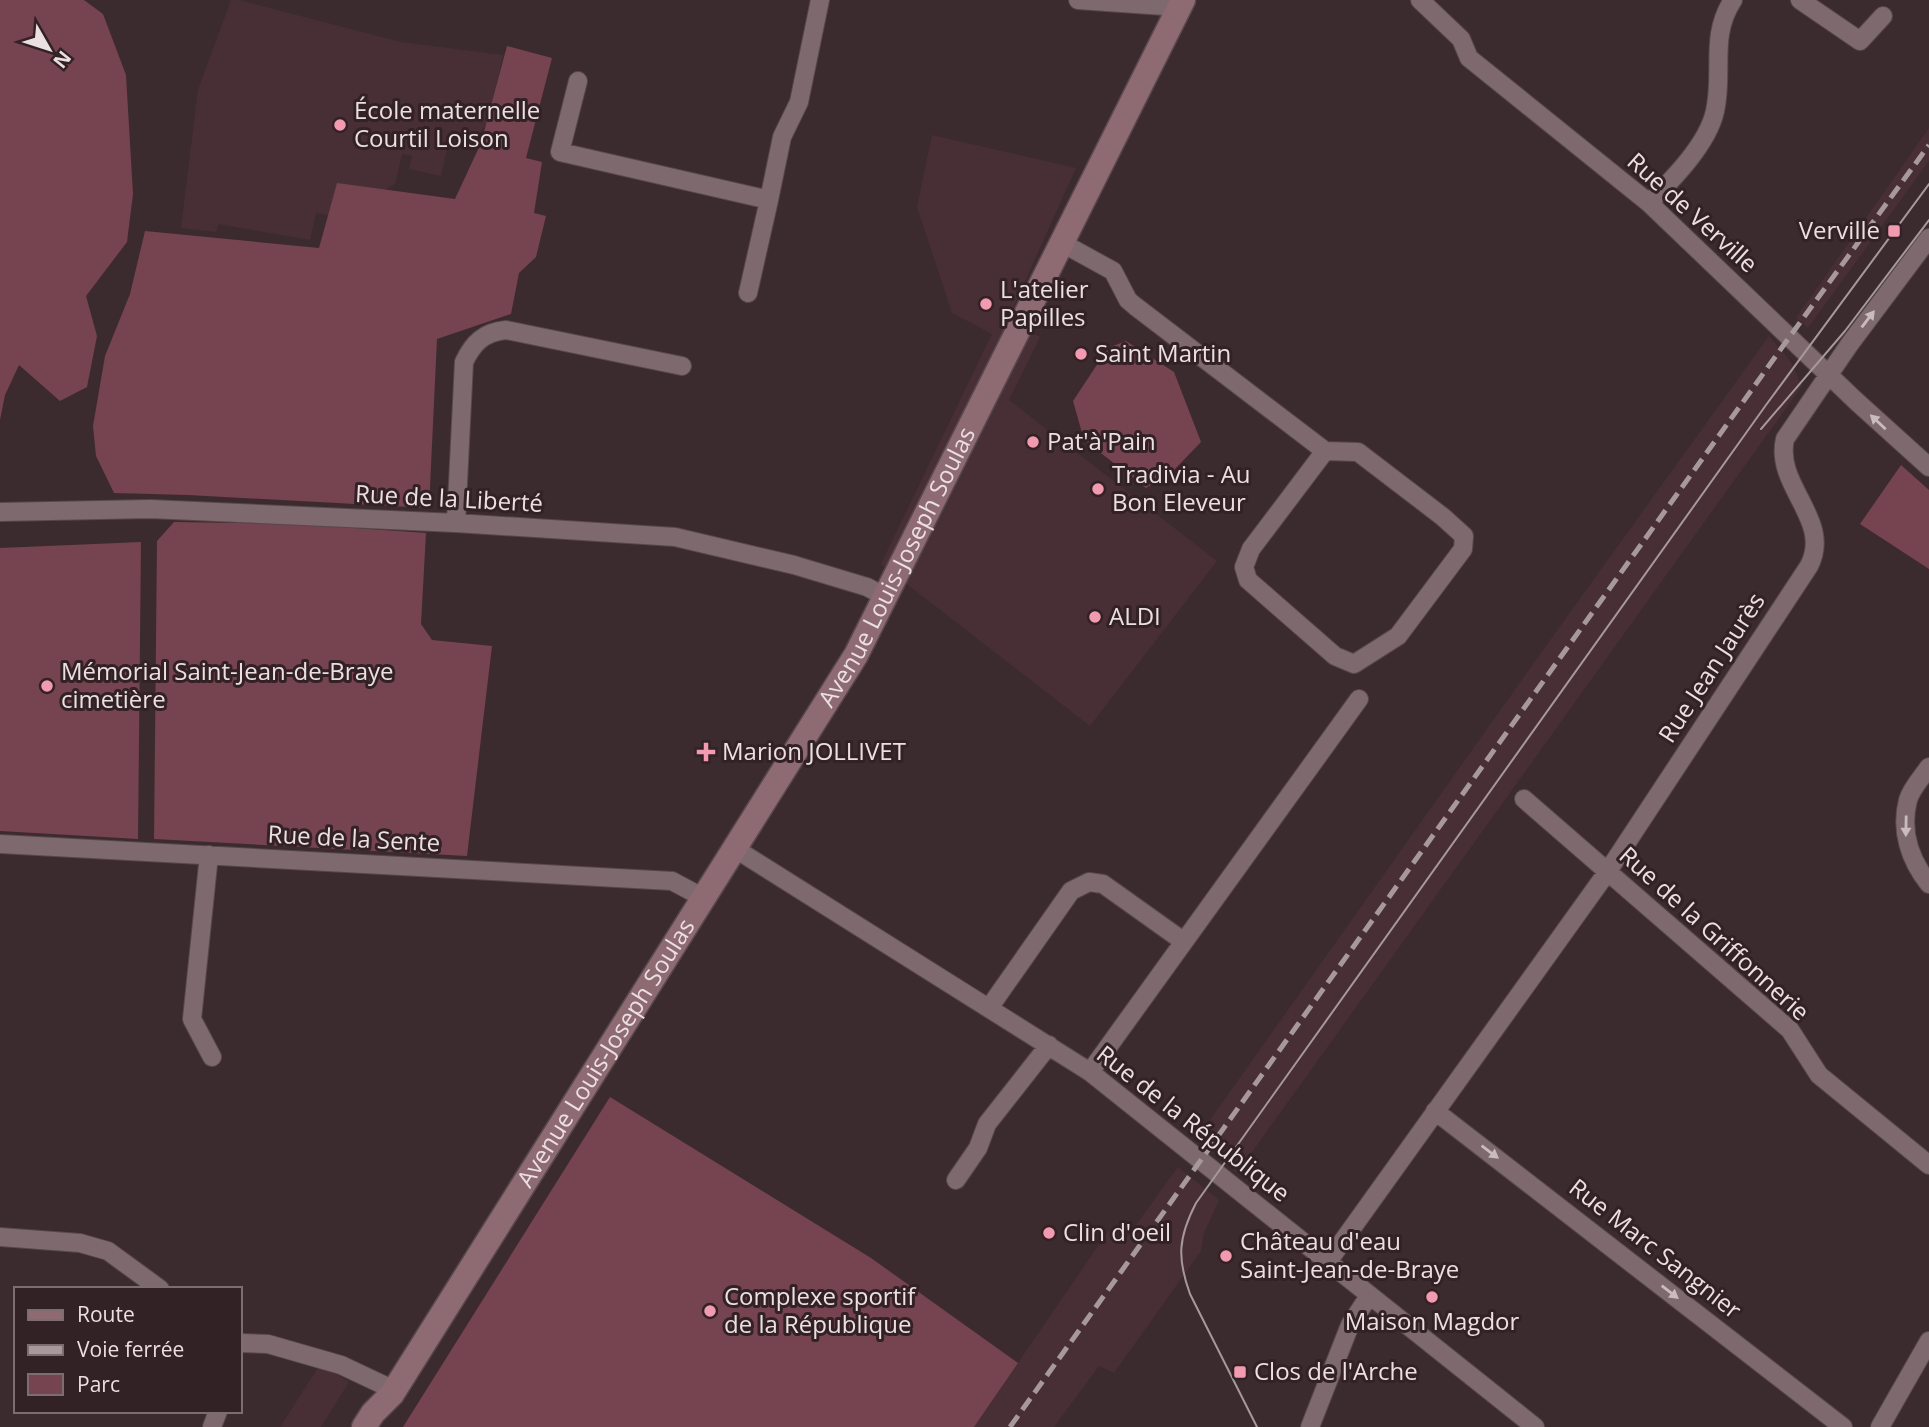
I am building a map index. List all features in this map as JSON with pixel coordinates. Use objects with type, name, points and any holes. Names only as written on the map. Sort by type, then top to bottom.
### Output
[{"type":"main road","name":"Avenue Louis-Joseph Soulas","points":[[393,1392],[849,666],[887,597],[1181,4]]},
{"type":"main road","points":[[364,1427],[393,1392]]},
{"type":"main road","points":[[381,1427],[386,1419],[393,1392]]},
{"type":"street","points":[[748,293],[782,136],[799,102],[820,0]]},
{"type":"street","points":[[1078,0],[1181,4]]},
{"type":"street","name":"Rue de Verville","points":[[1420,0],[1461,39],[1469,58],[1648,203],[1929,467]]},
{"type":"street","points":[[1648,203],[1679,171],[1709,126],[1715,112],[1720,32],[1724,14],[1733,0]]},
{"type":"street","points":[[1800,0],[1860,41],[1883,16]]},
{"type":"street","points":[[578,81],[560,152],[769,200]]},
{"type":"street","name":"Rue Jean Jaurès","points":[[1327,1263],[1608,871],[1815,555],[1814,530],[1786,474],[1782,450],[1789,431],[1828,374],[1929,237]]},
{"type":"street","points":[[1062,243],[1113,271],[1128,300],[1135,306],[1325,451],[1358,452],[1464,536],[1463,549],[1398,636],[1354,664],[1335,656],[1248,580],[1244,567],[1251,549],[1325,451]]},
{"type":"street","points":[[456,523],[464,362],[471,347],[485,335],[506,330],[681,366]]},
{"type":"street","name":"Rue de la Liberté","points":[[0,512],[150,509],[456,523],[675,537],[794,565],[867,587],[887,597]]},
{"type":"street","points":[[1090,1072],[1359,699]]},
{"type":"street","points":[[1929,767],[1908,798],[1904,832],[1916,867],[1929,884]]},
{"type":"street","name":"Rue de la Griffonnerie","points":[[1524,799],[1790,1030],[1819,1075],[1929,1165]]},
{"type":"street","name":"Rue de la Sente","points":[[0,844],[672,881],[702,897]]},
{"type":"street","name":"Rue de la République","points":[[733,848],[1090,1072],[1535,1427]]},
{"type":"street","points":[[209,855],[192,1019],[212,1058]]},
{"type":"street","points":[[989,1008],[1071,891],[1089,882],[1103,884],[1184,941]]},
{"type":"street","points":[[957,1180],[978,1148],[988,1124],[1049,1045]]},
{"type":"street","name":"Rue Marc Sangnier","points":[[1435,1111],[1843,1427]]},
{"type":"street","points":[[0,1237],[80,1243],[108,1251],[157,1287]]},
{"type":"street","points":[[1310,1427],[1350,1325],[1369,1296]]},
{"type":"street","points":[[1880,1427],[1929,1341]]},
{"type":"street","points":[[242,1348],[268,1344],[341,1365],[393,1392]]},
{"type":"shaded area","name":"École maternelle Courtil Loison","points":[[231,0],[401,42],[503,55],[490,119],[477,136],[451,130],[441,176],[409,169],[412,156],[402,154],[395,184],[338,217],[316,213],[310,240],[218,224],[216,232],[181,228],[198,90]]},
{"type":"shaded area","points":[[1929,128],[1929,161],[1808,328],[1796,318]]},
{"type":"shaded area","points":[[932,135],[1076,168],[1008,319],[1040,337],[1009,400],[1217,561],[1090,726],[881,564],[992,334],[952,313],[917,207]]},
{"type":"shaded area","points":[[1769,336],[1791,362],[1802,386],[1237,1173],[1198,1137]]},
{"type":"shaded area","points":[[1178,1167],[1219,1200],[1204,1233],[1201,1251],[1114,1373],[1099,1366],[1054,1427],[974,1427],[1109,1230],[1125,1240]]},
{"type":"shaded area","points":[[321,1363],[349,1382],[321,1427],[280,1427]]},
{"type":"green space","points":[[0,0],[84,0],[103,14],[126,75],[133,194],[127,242],[86,296],[97,336],[87,387],[60,401],[19,365],[5,395],[0,420]]},
{"type":"green space","points":[[507,46],[552,58],[526,158],[542,162],[534,213],[546,216],[536,257],[519,273],[511,314],[437,339],[429,508],[114,493],[96,456],[93,426],[105,356],[130,294],[145,231],[319,248],[337,183],[455,199],[481,143]]},
{"type":"green space","points":[[1126,341],[1174,372],[1201,442],[1173,471],[1146,488],[1084,440],[1073,401],[1108,348]]},
{"type":"green space","points":[[1901,465],[1929,490],[1929,569],[1860,524]]},
{"type":"green space","points":[[174,522],[299,524],[426,533],[421,624],[432,640],[492,646],[467,856],[154,839],[157,541]]},
{"type":"green space","points":[[141,542],[138,839],[0,831],[0,548]]},
{"type":"green space","name":"Complexe sportif de la République","points":[[610,1097],[871,1258],[1018,1363],[974,1427],[403,1427]]},
{"type":"tram line","points":[[1257,1427],[1190,1294],[1183,1270],[1181,1248],[1196,1203],[1766,405],[1929,184]]},
{"type":"tram line","points":[[1761,429],[1845,331],[1929,220]]},
{"type":"railway","points":[[1010,1427],[1929,145]]},
{"type":"place","name":"École maternelle Courtil Loison","points":[[340,125]]},
{"type":"place","name":"Verville","points":[[1894,231]]},
{"type":"place","name":"L'atelier Papilles","points":[[986,304]]},
{"type":"place","name":"Saint Martin","points":[[1081,354]]},
{"type":"place","name":"Pat'à'Pain","points":[[1033,442]]},
{"type":"place","name":"Tradivia - Au Bon Eleveur","points":[[1098,489]]},
{"type":"place","name":"ALDI","points":[[1095,617]]},
{"type":"place","name":"Mémorial Saint-Jean-de-Braye cimetière","points":[[47,686]]},
{"type":"place","name":"Marion JOLLIVET","points":[[706,752]]},
{"type":"place","name":"Clin d'oeil","points":[[1049,1233]]},
{"type":"place","name":"Château d'eau Saint-Jean-de-Braye","points":[[1226,1256]]},
{"type":"place","name":"Maison Magdor","points":[[1432,1297]]},
{"type":"place","name":"Complexe sportif de la République","points":[[710,1311]]},
{"type":"place","name":"Clos de l'Arche","points":[[1240,1372]]}]
